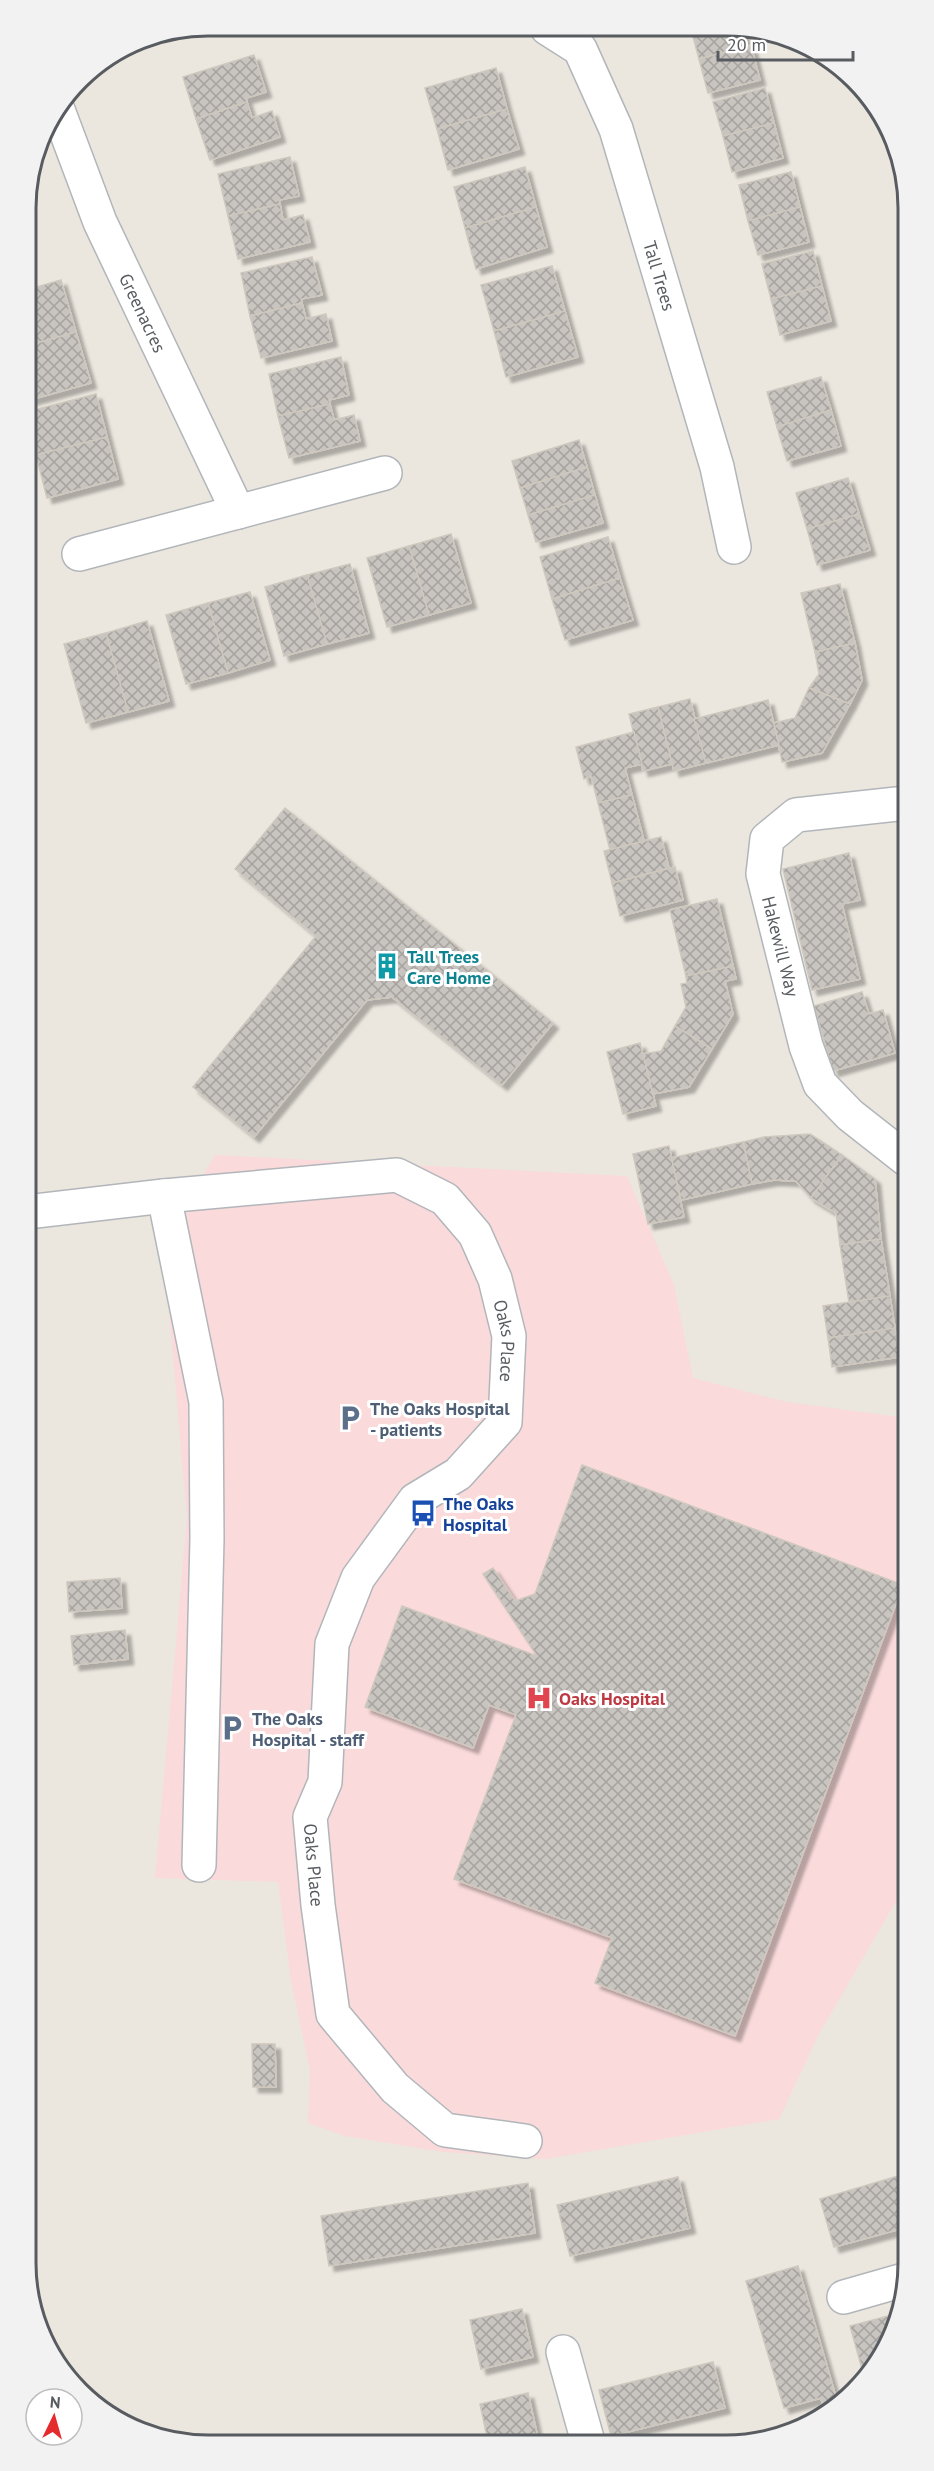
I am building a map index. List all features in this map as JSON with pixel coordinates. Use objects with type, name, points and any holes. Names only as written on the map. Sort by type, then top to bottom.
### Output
[{"type":"street","name":"Tall Trees","points":[[560,36],[580,49],[616,129],[717,467],[734,547]]},
{"type":"street","name":"Greenacres","points":[[61,119],[100,222],[238,512]]},
{"type":"street","points":[[79,554],[385,473]]},
{"type":"street","name":"Hakewill Way","points":[[898,804],[796,815],[767,839],[763,874],[806,1046],[820,1084],[850,1115],[898,1153]]},
{"type":"street","name":"Oaks Place","points":[[36,1211],[164,1196],[397,1175],[445,1199],[475,1234],[495,1279],[509,1336],[506,1422],[458,1474],[415,1500],[358,1578],[332,1644],[325,1782],[310,1817],[318,1905],[333,2013],[395,2088],[445,2130],[525,2141]]},
{"type":"street","points":[[164,1196],[206,1402],[207,1539],[199,1865]]},
{"type":"street","points":[[844,2297],[897,2282]]},
{"type":"street","points":[[563,2352],[586,2435]]},
{"type":"shaded area","name":"Oaks Hospital","points":[[215,1155],[627,1176],[674,1285],[693,1378],[787,1402],[898,1417],[898,1898],[819,2034],[779,2119],[546,2159],[443,2152],[345,2136],[308,2123],[310,2070],[291,1981],[278,1882],[155,1878],[187,1518],[163,1243]]},
{"type":"building","points":[[693,36],[749,37],[751,45],[699,59]]},
{"type":"building","points":[[751,45],[760,80],[708,93],[699,59]]},
{"type":"building","points":[[254,55],[266,92],[246,98],[247,102],[196,119],[183,77]]},
{"type":"building","points":[[496,68],[507,109],[437,129],[425,88]]},
{"type":"building","points":[[765,88],[774,123],[723,136],[713,102]]},
{"type":"building","points":[[247,102],[252,118],[272,111],[280,137],[210,160],[196,119]]},
{"type":"building","points":[[507,109],[519,149],[448,170],[437,129]]},
{"type":"building","points":[[774,123],[783,158],[732,172],[723,136]]},
{"type":"building","points":[[290,157],[299,196],[279,200],[280,204],[228,216],[218,174]]},
{"type":"building","points":[[525,167],[536,207],[465,228],[454,187]]},
{"type":"building","points":[[791,172],[800,207],[748,221],[739,185]]},
{"type":"building","points":[[280,204],[283,220],[303,215],[310,242],[238,259],[228,216]]},
{"type":"building","points":[[536,207],[547,247],[476,269],[465,228]]},
{"type":"building","points":[[800,207],[809,242],[758,255],[748,221]]},
{"type":"building","points":[[813,251],[822,286],[771,299],[762,264]]},
{"type":"building","points":[[312,257],[322,295],[301,299],[302,303],[250,316],[241,273]]},
{"type":"building","points":[[552,266],[565,311],[494,331],[481,285]]},
{"type":"building","points":[[61,280],[76,332],[36,343],[36,287]]},
{"type":"building","points":[[822,286],[831,321],[780,335],[771,299]]},
{"type":"building","points":[[302,303],[306,319],[326,314],[332,341],[261,358],[250,316]]},
{"type":"building","points":[[565,311],[578,357],[506,377],[494,331]]},
{"type":"building","points":[[76,332],[91,383],[36,398],[36,343]]},
{"type":"building","points":[[341,357],[349,395],[329,400],[330,404],[278,416],[269,374]]},
{"type":"building","points":[[821,377],[831,410],[777,427],[767,392]]},
{"type":"building","points":[[96,394],[107,437],[36,455],[36,409]]},
{"type":"building","points":[[330,404],[334,420],[354,415],[360,441],[289,458],[278,416]]},
{"type":"building","points":[[831,410],[841,446],[787,461],[777,427]]},
{"type":"building","points":[[107,437],[118,479],[47,498],[36,455]]},
{"type":"building","points":[[579,440],[587,467],[520,488],[512,461]]},
{"type":"building","points":[[587,467],[595,495],[528,515],[520,488]]},
{"type":"building","points":[[848,478],[859,514],[807,529],[796,493]]},
{"type":"building","points":[[595,495],[603,523],[536,542],[528,515]]},
{"type":"building","points":[[859,514],[870,550],[817,565],[807,529]]},
{"type":"building","points":[[451,534],[471,603],[429,615],[409,546]]},
{"type":"building","points":[[608,537],[620,578],[552,599],[540,557]]},
{"type":"building","points":[[409,546],[429,615],[387,627],[367,558]]},
{"type":"building","points":[[350,564],[369,633],[327,644],[307,575]]},
{"type":"building","points":[[307,575],[327,644],[284,656],[265,587]]},
{"type":"building","points":[[620,578],[633,620],[565,640],[552,599]]},
{"type":"building","points":[[840,584],[855,643],[815,652],[801,593]]},
{"type":"building","points":[[250,592],[270,660],[228,673],[208,603]]},
{"type":"building","points":[[208,603],[228,673],[186,684],[166,615]]},
{"type":"building","points":[[147,621],[169,701],[128,712],[106,633]]},
{"type":"building","points":[[106,633],[128,712],[86,723],[64,644]]},
{"type":"building","points":[[855,643],[862,680],[850,704],[809,688],[819,674],[815,652]]},
{"type":"building","points":[[809,688],[850,704],[822,753],[782,762],[774,723],[795,718]]},
{"type":"building","points":[[690,699],[706,763],[674,771],[658,707]]},
{"type":"building","points":[[768,700],[779,745],[706,763],[694,719]]},
{"type":"building","points":[[658,707],[672,764],[643,771],[629,714]]},
{"type":"building","points":[[634,732],[642,764],[625,768],[632,795],[598,803],[591,776],[584,779],[576,747]]},
{"type":"building","points":[[632,795],[644,841],[610,850],[598,803]]},
{"type":"building","name":"Tall Trees Care Home","points":[[285,808],[553,1023],[502,1085],[392,997],[367,1000],[254,1137],[193,1087],[316,936],[235,869]]},
{"type":"building","points":[[661,837],[669,868],[612,883],[604,851]]},
{"type":"building","points":[[849,853],[860,900],[842,904],[860,979],[812,990],[783,869]]},
{"type":"building","points":[[675,867],[683,900],[620,916],[612,883]]},
{"type":"building","points":[[717,899],[733,966],[686,976],[670,910]]},
{"type":"building","points":[[733,966],[736,979],[725,981],[733,1014],[712,1049],[675,1026],[686,1007],[681,984],[687,983],[686,976]]},
{"type":"building","points":[[862,992],[869,1014],[883,1010],[895,1053],[833,1071],[814,1006]]},
{"type":"building","points":[[675,1026],[712,1049],[689,1087],[653,1094],[643,1054],[661,1051]]},
{"type":"building","points":[[640,1043],[656,1106],[623,1114],[607,1052]]},
{"type":"building","points":[[810,1134],[842,1155],[811,1198],[796,1181],[774,1180],[752,1184],[743,1142],[764,1137]]},
{"type":"building","points":[[743,1142],[752,1184],[681,1200],[671,1158]]},
{"type":"building","points":[[669,1146],[684,1217],[648,1224],[633,1154]]},
{"type":"building","points":[[842,1155],[875,1179],[881,1239],[840,1245],[836,1213],[811,1198]]},
{"type":"building","points":[[881,1239],[890,1296],[849,1303],[840,1245]]},
{"type":"building","points":[[890,1296],[895,1328],[828,1338],[823,1306]]},
{"type":"building","points":[[895,1328],[898,1357],[832,1367],[828,1338]]},
{"type":"building","points":[[582,1465],[898,1583],[898,1598],[735,2036],[595,1983],[612,1938],[454,1879],[516,1715],[489,1705],[473,1748],[365,1707],[402,1606],[537,1656],[483,1574],[493,1568],[515,1601],[535,1594]]},
{"type":"building","points":[[120,1578],[122,1608],[69,1612],[67,1582]]},
{"type":"building","points":[[125,1630],[128,1659],[74,1665],[71,1636]]},
{"type":"building","points":[[252,2044],[275,2044],[276,2087],[253,2087]]},
{"type":"building","points":[[898,2176],[898,2230],[834,2247],[820,2199]]},
{"type":"building","points":[[678,2177],[690,2228],[570,2256],[557,2205]]},
{"type":"building","points":[[528,2183],[535,2233],[329,2266],[321,2216]]},
{"type":"building","points":[[798,2266],[835,2395],[823,2405],[821,2398],[784,2408],[746,2281]]},
{"type":"building","points":[[522,2309],[533,2357],[481,2369],[470,2320]]},
{"type":"building","points":[[889,2316],[875,2349],[862,2367],[850,2326]]},
{"type":"building","points":[[713,2362],[725,2408],[611,2435],[599,2390]]},
{"type":"building","points":[[528,2393],[537,2435],[487,2435],[480,2404]]},
{"type":"place","name":"Tall Trees Care Home","points":[[387,966]]},
{"type":"place","name":"The Oaks Hospital - patients","points":[[350,1418]]},
{"type":"place","name":"The Oaks Hospital","points":[[423,1513]]},
{"type":"place","name":"Oaks Hospital","points":[[539,1698]]},
{"type":"place","name":"The Oaks Hospital - staff","points":[[232,1728]]}]
